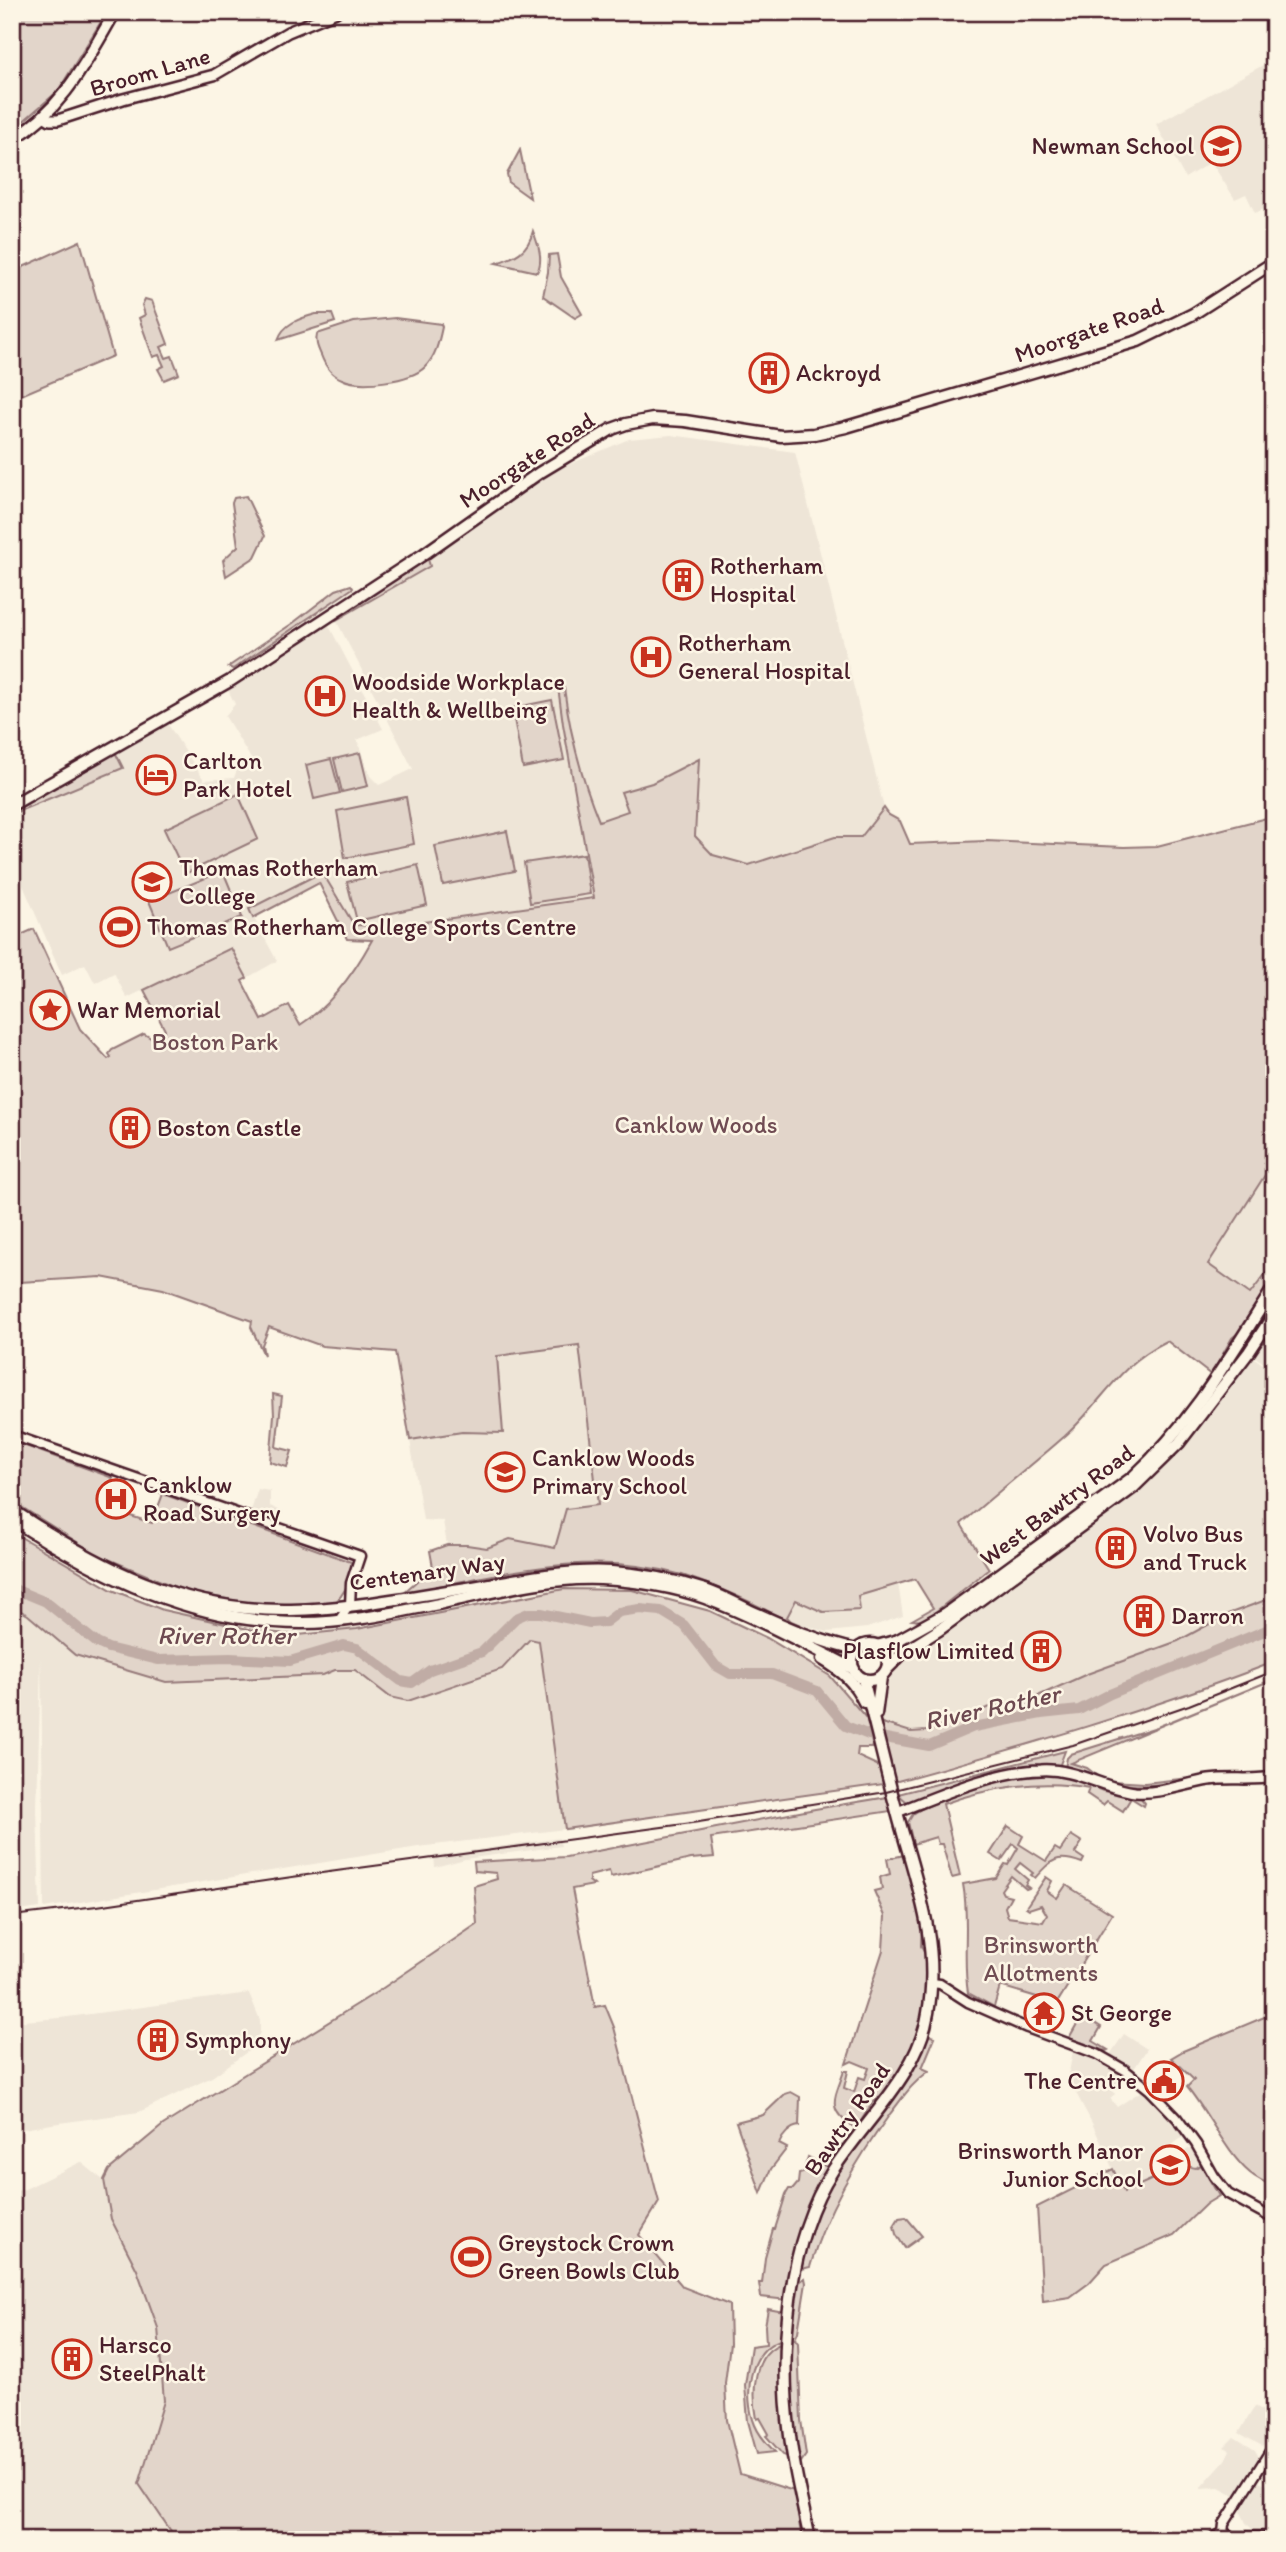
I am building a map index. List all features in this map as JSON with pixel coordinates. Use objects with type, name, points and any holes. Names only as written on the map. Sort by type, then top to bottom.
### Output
[{"type":"main road","points":[[12,140],[45,117],[70,86],[115,12]]},
{"type":"main road","name":"Broom Lane","points":[[45,117],[58,120],[123,99],[214,75],[288,32],[336,12]]},
{"type":"main road","name":"Moorgate Road","points":[[12,805],[230,681],[424,554],[539,473],[612,429],[653,419],[685,421],[781,436],[814,434],[846,427],[1138,341],[1186,319],[1274,262]]},
{"type":"main road","name":"West Bawtry Road","points":[[877,1646],[898,1640],[945,1614],[1133,1477],[1178,1431],[1214,1383],[1274,1287]]},
{"type":"main road","name":"West Bawtry Road","points":[[884,1673],[904,1652],[945,1626],[1133,1488],[1179,1443],[1274,1314]]},
{"type":"main road","points":[[1188,1406],[1214,1383]]},
{"type":"main road","name":"Centenary Way","points":[[12,1510],[75,1550],[157,1589],[220,1605],[291,1610],[350,1605],[565,1573],[635,1574],[707,1591],[804,1635],[858,1650]]},
{"type":"main road","name":"Centenary Way","points":[[12,1519],[55,1547],[115,1579],[164,1599],[226,1614],[277,1622],[372,1616],[543,1583],[599,1579],[650,1584],[704,1598],[768,1626]]},
{"type":"main road","points":[[945,1614],[958,1598],[966,1593]]},
{"type":"main road","points":[[350,1605],[358,1612],[372,1616]]},
{"type":"main road","points":[[768,1626],[854,1669],[863,1679],[871,1681],[884,1673],[886,1654],[877,1646],[867,1645],[858,1650],[853,1659],[854,1669]]},
{"type":"main road","points":[[768,1626],[844,1672],[857,1688],[876,1728]]},
{"type":"main road","name":"Bawtry Road","points":[[876,1728],[876,1699],[884,1673]]},
{"type":"main road","name":"Bawtry Road","points":[[810,2540],[789,2434],[787,2373],[787,2332],[802,2238],[811,2213],[831,2174],[904,2074],[916,2053],[926,2025],[932,1983],[932,1950],[926,1912],[863,1679]]},
{"type":"main road","points":[[897,1812],[970,1785],[1038,1770],[1061,1771],[1107,1786],[1148,1792],[1210,1780],[1274,1777]]},
{"type":"main road","points":[[1211,2540],[1223,2533],[1232,2537],[1274,2538]]},
{"type":"street","points":[[12,1435],[360,1556],[351,1583],[350,1605],[339,1620]]},
{"type":"street","points":[[932,1983],[940,1984],[968,2002],[1035,2031],[1097,2054],[1125,2070],[1156,2095],[1177,2118],[1228,2194],[1274,2218]]},
{"type":"street","points":[[1223,2533],[1224,2525],[1274,2445]]},
{"type":"shaded area","name":"Newman School","points":[[1274,59],[1274,204],[1255,213],[1246,194],[1235,199],[1211,162],[1185,178],[1156,124]]},
{"type":"shaded area","points":[[671,435],[795,452],[884,808],[861,837],[835,837],[749,866],[713,855],[695,836],[698,760],[652,783],[622,792],[629,811],[599,821],[583,781],[569,726],[564,688],[559,687],[563,724],[595,898],[395,926],[354,925],[322,872],[249,909],[277,961],[247,978],[230,948],[127,998],[114,973],[95,983],[85,964],[62,975],[12,860],[12,814],[122,768],[115,752],[167,723],[204,780],[234,778],[239,764],[253,762],[225,716],[235,704],[228,690],[328,624],[383,729],[357,740],[370,776],[379,785],[413,769],[336,620],[430,566],[428,559],[547,474],[629,439]]},
{"type":"shaded area","points":[[1274,1160],[1274,1276],[1270,1285],[1274,1287],[1274,1311],[1208,1264]]},
{"type":"shaded area","points":[[1274,1322],[1274,1370],[1251,1354]]},
{"type":"shaded area","name":"Canklow Woods Primary School","points":[[579,1345],[599,1505],[555,1548],[510,1539],[487,1548],[447,1545],[443,1521],[423,1520],[410,1440],[462,1432],[503,1433],[497,1356]]},
{"type":"shaded area","points":[[1250,1355],[1274,1372],[1274,1597],[1228,1614],[1178,1641],[1087,1674],[1038,1696],[987,1708],[927,1731],[911,1732],[879,1722],[881,1694],[896,1668],[1148,1479],[1183,1448]]},
{"type":"shaded area","points":[[258,1489],[270,1491],[270,1506],[283,1512],[281,1518],[276,1519],[251,1511]]},
{"type":"shaded area","points":[[898,1583],[903,1616],[867,1628],[827,1632],[791,1621],[787,1617],[796,1599],[823,1612],[860,1610],[857,1596]]},
{"type":"shaded area","points":[[12,1606],[28,1615],[77,1657],[166,1682],[323,1675],[335,1670],[355,1670],[375,1687],[502,1669],[530,1639],[539,1641],[565,1829],[418,1847],[44,1908],[41,1658],[37,1809],[40,1908],[12,1912]]},
{"type":"shaded area","points":[[559,1838],[561,1846],[465,1859],[435,1867],[434,1856]]},
{"type":"shaded area","points":[[249,1993],[260,2020],[260,2032],[251,2049],[212,2077],[139,2112],[12,2131],[12,2022]]},
{"type":"shaded area","points":[[1124,2034],[1147,2049],[1128,2078],[1113,2090],[1115,2094],[1110,2098],[1117,2107],[1143,2090],[1160,2104],[1184,2136],[1163,2152],[1170,2160],[1192,2147],[1201,2165],[1195,2168],[1177,2164],[1171,2171],[1123,2192],[1068,2078],[1074,2045],[1107,2059]]},
{"type":"shaded area","points":[[81,2162],[103,2180],[111,2219],[137,2270],[157,2328],[164,2401],[139,2484],[176,2540],[12,2540],[12,2192],[25,2189]]},
{"type":"shaded area","points":[[1255,2406],[1274,2417],[1274,2437],[1264,2447],[1239,2433]]},
{"type":"shaded area","points":[[1234,2437],[1255,2450],[1260,2459],[1238,2497],[1219,2487],[1200,2488],[1225,2460],[1230,2450],[1224,2447]]},
{"type":"shaded area","points":[[1256,2481],[1274,2488],[1274,2536],[1252,2529],[1241,2512],[1242,2504]]},
{"type":"green space","points":[[12,12],[107,12],[58,91],[12,131]]},
{"type":"green space","points":[[520,150],[530,198],[509,183],[507,174]]},
{"type":"green space","points":[[533,231],[540,257],[537,272],[496,263],[520,253],[528,244]]},
{"type":"green space","points":[[80,241],[113,356],[12,399],[12,305],[16,303],[12,293],[12,272]]},
{"type":"green space","points":[[557,254],[561,277],[582,314],[575,318],[543,296],[549,255]]},
{"type":"green space","points":[[145,299],[152,301],[168,344],[161,347],[166,358],[172,356],[179,374],[164,380],[158,369],[164,366],[159,355],[153,357],[139,318],[145,315],[142,305]]},
{"type":"green space","points":[[316,314],[332,314],[335,322],[278,340],[288,326]]},
{"type":"green space","points":[[395,318],[441,324],[432,358],[418,372],[385,382],[350,382],[335,375],[324,363],[316,340],[317,334],[354,322]]},
{"type":"green space","points":[[246,496],[265,536],[255,557],[226,576],[223,560],[238,546],[232,503],[234,498]]},
{"type":"green space","points":[[428,559],[430,566],[336,620],[335,618]]},
{"type":"green space","points":[[351,585],[353,588],[233,669],[228,667],[336,590]]},
{"type":"green space","name":"Canklow Woods","points":[[558,687],[564,688],[577,755],[599,821],[628,811],[621,792],[652,783],[699,759],[695,836],[713,855],[749,865],[835,837],[861,837],[884,808],[889,815],[900,821],[910,844],[986,841],[1157,846],[1274,816],[1274,1161],[1208,1264],[1250,1294],[1274,1263],[1274,1280],[1242,1330],[1232,1338],[1211,1375],[1167,1341],[1150,1351],[1122,1373],[1065,1436],[961,1524],[989,1569],[924,1621],[912,1620],[933,1608],[915,1579],[858,1596],[860,1610],[823,1612],[796,1600],[787,1617],[805,1627],[784,1619],[726,1591],[682,1575],[647,1567],[612,1564],[542,1567],[403,1593],[433,1567],[430,1551],[447,1545],[487,1548],[510,1539],[555,1548],[566,1509],[598,1505],[579,1345],[497,1356],[503,1433],[462,1432],[410,1440],[395,1352],[322,1346],[269,1327],[262,1345],[264,1355],[251,1327],[252,1321],[163,1289],[101,1277],[20,1282],[12,1280],[12,939],[34,929],[80,1029],[108,1059],[112,1050],[144,1034],[151,1038],[165,1030],[144,990],[231,948],[247,978],[242,981],[262,1020],[289,1005],[300,1025],[322,1008],[350,976],[372,940],[347,939],[319,883],[253,918],[249,909],[322,872],[354,925],[395,926],[594,898]]},
{"type":"green space","points":[[552,700],[564,760],[523,768],[512,708]]},
{"type":"green space","points":[[115,752],[123,768],[12,814],[12,811]]},
{"type":"green space","points":[[360,753],[368,786],[342,792],[334,759]]},
{"type":"green space","points":[[331,759],[340,793],[314,799],[306,765]]},
{"type":"green space","points":[[238,794],[258,839],[185,874],[164,829]]},
{"type":"green space","points":[[406,797],[414,844],[345,858],[337,811]]},
{"type":"green space","points":[[507,831],[515,871],[443,885],[435,846]]},
{"type":"green space","points":[[584,854],[590,894],[530,903],[524,863]]},
{"type":"green space","points":[[418,865],[427,905],[357,921],[347,882]]},
{"type":"green space","points":[[223,871],[242,917],[168,947],[149,901]]},
{"type":"green space","points":[[273,1394],[282,1396],[276,1447],[292,1451],[287,1467],[270,1462]]},
{"type":"green space","points":[[12,1441],[113,1478],[103,1507],[152,1523],[163,1494],[351,1562],[347,1585],[333,1604],[257,1605],[185,1591],[96,1554],[12,1501]]},
{"type":"green space","points":[[12,1532],[112,1590],[163,1610],[257,1631],[298,1635],[357,1629],[564,1589],[632,1590],[710,1611],[767,1638],[830,1676],[867,1719],[873,1748],[858,1748],[857,1756],[879,1766],[884,1784],[565,1829],[539,1641],[530,1639],[502,1669],[408,1701],[390,1697],[355,1670],[335,1670],[323,1675],[166,1682],[75,1655],[28,1615],[12,1606]]},
{"type":"green space","points":[[1274,1597],[1274,1662],[1086,1727],[894,1782],[879,1722],[911,1732],[927,1731],[987,1708],[1038,1696],[1087,1674],[1178,1641],[1228,1614]]},
{"type":"green space","points":[[1274,1679],[1071,1763],[1111,1781],[1145,1783],[1198,1777],[1179,1782],[1131,1785],[1100,1779],[1065,1768],[1067,1758],[1071,1754],[1157,1727]]},
{"type":"green space","points":[[1065,1751],[1059,1767],[982,1778],[908,1803],[898,1794]]},
{"type":"green space","points":[[1048,1774],[1069,1777],[1103,1791],[1140,1797],[1145,1803],[1144,1806],[1131,1798],[1123,1811],[1107,1801],[1103,1805],[1087,1794],[1089,1788],[1052,1784],[997,1789],[943,1804],[960,1876],[952,1878],[942,1844],[938,1844],[936,1837],[913,1844],[908,1822],[913,1814],[921,1809],[999,1781]]},
{"type":"green space","points":[[888,1797],[891,1811],[711,1838],[714,1857],[691,1859],[611,1877],[609,1871],[589,1876],[589,1881],[594,1885],[572,1889],[595,2007],[605,2005],[614,2027],[659,2202],[639,2235],[683,2287],[729,2305],[730,2344],[725,2383],[727,2420],[740,2474],[794,2491],[802,2540],[177,2540],[139,2484],[164,2401],[158,2328],[137,2270],[111,2219],[104,2180],[109,2170],[163,2125],[380,1990],[477,1924],[474,1886],[497,1879],[496,1873],[475,1871],[474,1862],[566,1857]]},
{"type":"green space","name":"Brinsworth Allotments","points":[[1008,1826],[1023,1836],[1019,1844],[1046,1861],[1055,1848],[1060,1851],[1071,1835],[1082,1842],[1075,1853],[1084,1859],[1082,1863],[1066,1859],[1056,1860],[1035,1878],[1031,1875],[1033,1873],[1020,1863],[1015,1869],[1028,1880],[1025,1885],[1029,1888],[1026,1889],[1011,1876],[1001,1890],[1003,1894],[1011,1896],[1005,1907],[1008,1917],[1043,1922],[1047,1915],[1041,1905],[1029,1909],[1026,1907],[1046,1877],[1052,1881],[1047,1891],[1057,1898],[1066,1885],[1112,1914],[1057,2003],[1000,1986],[994,2007],[968,1993],[963,1884],[996,1878],[1005,1864],[1008,1865],[1018,1848],[1013,1844],[1001,1861],[990,1854]]},
{"type":"green space","points":[[904,1855],[922,1921],[921,1946],[926,1956],[927,1987],[924,2007],[909,2057],[886,2091],[873,2102],[859,2124],[854,2127],[839,2115],[836,2096],[844,2071],[848,2071],[844,2088],[854,2092],[859,2077],[865,2079],[869,2068],[852,2061],[846,2064],[883,1950],[885,1916],[874,1891],[882,1889],[880,1877],[890,1874],[887,1859]]},
{"type":"green space","points":[[1274,2013],[1274,2186],[1252,2175],[1241,2165],[1187,2087],[1194,2080],[1171,2058]]},
{"type":"green space","points":[[1082,2015],[1101,2027],[1093,2041],[1108,2050],[1069,2038]]},
{"type":"green space","points":[[928,2035],[935,2037],[922,2068],[929,2071],[908,2091],[865,2150],[833,2206],[810,2267],[802,2269],[801,2258],[807,2232],[825,2193],[837,2171],[909,2073]]},
{"type":"green space","points":[[791,2092],[800,2097],[799,2126],[790,2130],[780,2141],[779,2144],[787,2148],[771,2169],[761,2193],[736,2122],[763,2115],[785,2094]]},
{"type":"green space","points":[[808,2157],[831,2169],[787,2300],[761,2297],[759,2283],[762,2283],[773,2229],[786,2194],[798,2183],[799,2174],[803,2173]]},
{"type":"green space","points":[[1177,2164],[1195,2168],[1201,2165],[1219,2196],[1206,2204],[1174,2235],[1106,2264],[1089,2283],[1070,2297],[1043,2301],[1037,2207],[1113,2169],[1124,2192],[1171,2171]]},
{"type":"green space","points":[[906,2217],[922,2236],[905,2248],[894,2226],[899,2218]]},
{"type":"green space","points":[[805,2278],[795,2339],[798,2343],[801,2420],[806,2455],[801,2462],[795,2445],[790,2356],[798,2283]]},
{"type":"green space","points":[[768,2309],[784,2312],[783,2339],[771,2344],[756,2363],[751,2375],[749,2401],[757,2429],[775,2452],[757,2454],[748,2421],[745,2385],[751,2346],[766,2344]]},
{"type":"green space","points":[[783,2343],[784,2417],[789,2457],[783,2455],[766,2436],[769,2434],[760,2418],[757,2419],[755,2397],[760,2364],[765,2355]]},
{"type":"waterway","name":"River Rother","points":[[12,1588],[46,1602],[97,1643],[158,1660],[230,1658],[290,1661],[344,1645],[357,1648],[401,1681],[412,1683],[430,1670],[482,1652],[516,1618],[528,1613],[590,1623],[606,1622],[619,1612],[640,1609],[661,1611],[684,1625],[716,1666],[730,1674],[772,1674],[817,1691],[846,1726],[869,1735],[929,1746],[974,1727],[1041,1714],[1079,1710],[1110,1694],[1274,1627]]},
{"type":"railway","points":[[12,1916],[699,1822],[886,1792],[1073,1745],[1189,1705],[1274,1671]]},
{"type":"place","name":"Newman School","points":[[1221,146]]},
{"type":"place","name":"Ackroyd","points":[[769,373]]},
{"type":"place","name":"Rotherham Hospital","points":[[683,580]]},
{"type":"place","name":"Rotherham General Hospital","points":[[651,657]]},
{"type":"place","name":"Woodside Workplace Health & Wellbeing","points":[[325,696]]},
{"type":"place","name":"Carlton Park Hotel","points":[[156,775]]},
{"type":"place","name":"Thomas Rotherham College","points":[[152,882]]},
{"type":"place","name":"Thomas Rotherham College Sports Centre","points":[[120,927]]},
{"type":"place","name":"War Memorial","points":[[50,1010]]},
{"type":"place","name":"Boston Castle","points":[[130,1128]]},
{"type":"place","name":"Canklow Woods Primary School","points":[[505,1472]]},
{"type":"place","name":"Canklow Road Surgery","points":[[116,1499]]},
{"type":"place","name":"Volvo Bus and Truck","points":[[1116,1548]]},
{"type":"place","name":"Darron","points":[[1144,1616]]},
{"type":"place","name":"Plasflow Limited","points":[[1041,1651]]},
{"type":"place","name":"St George","points":[[1044,2013]]},
{"type":"place","name":"Symphony","points":[[158,2040]]},
{"type":"place","name":"The Centre","points":[[1164,2081]]},
{"type":"place","name":"Brinsworth Manor Junior School","points":[[1170,2165]]},
{"type":"place","name":"Greystock Crown Green Bowls Club","points":[[471,2257]]},
{"type":"place","name":"Harsco SteelPhalt","points":[[72,2359]]},
{"type":"park label","name":"Boston Park","points":[[215,1042]]}]
